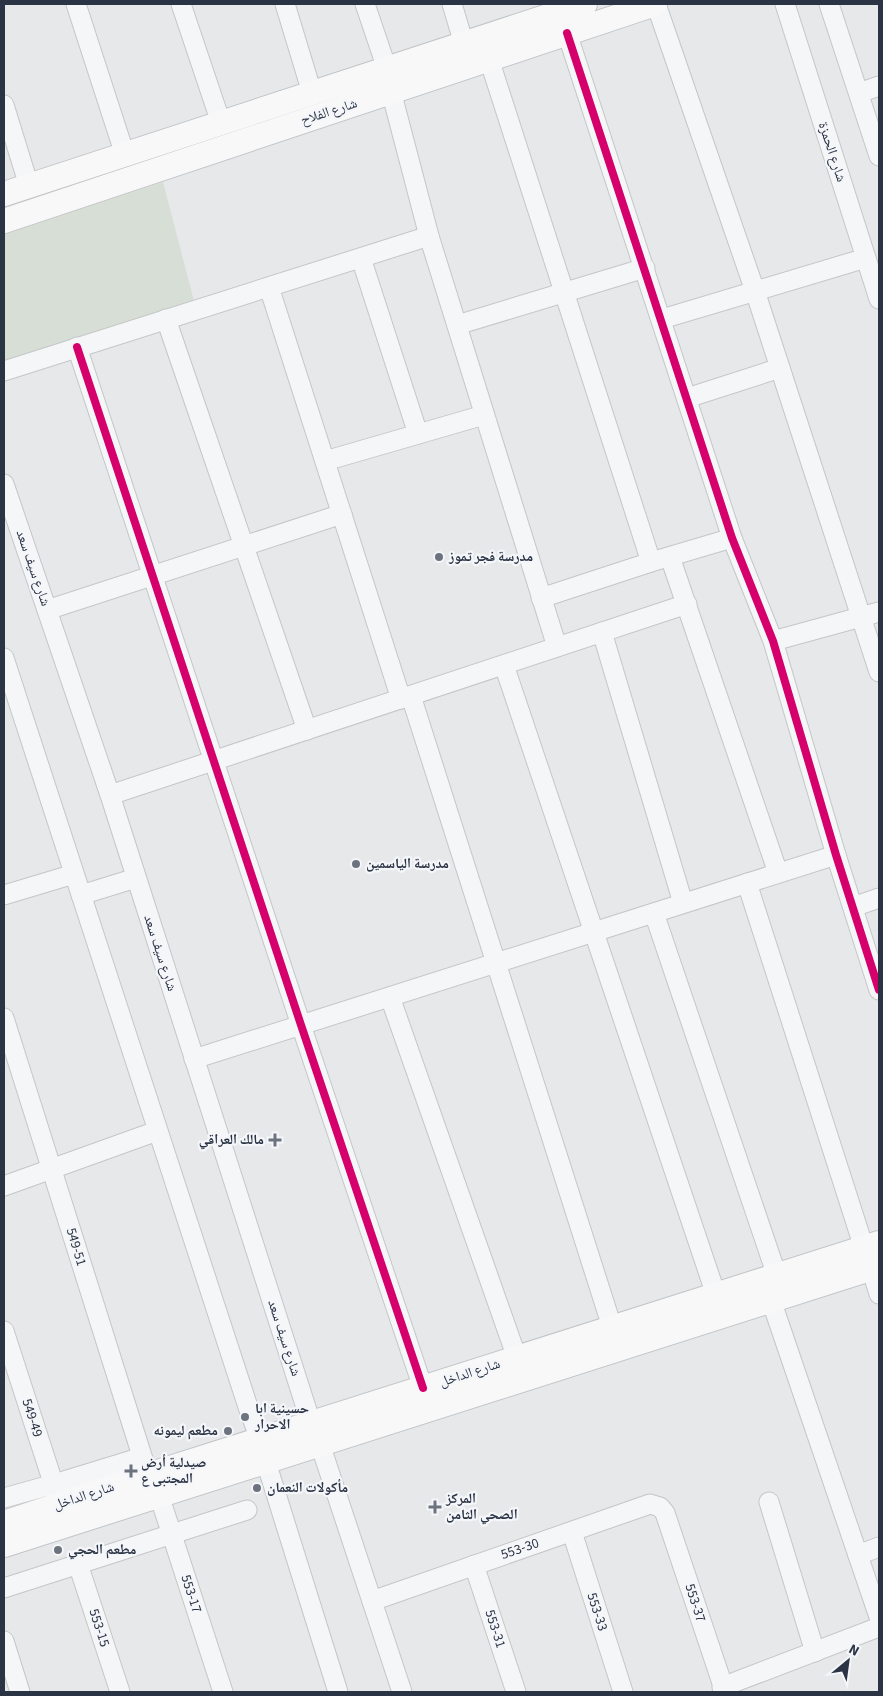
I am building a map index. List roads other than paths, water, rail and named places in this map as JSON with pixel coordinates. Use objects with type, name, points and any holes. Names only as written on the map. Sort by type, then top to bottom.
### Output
[{"type":"main road","name":"شارع الفلاح","points":[[4,194],[312,93],[389,80],[489,59],[559,16],[585,4]]},
{"type":"main road","name":"شارع الفلاح","points":[[4,221],[389,80],[464,44],[559,16],[656,4]]},
{"type":"main road","name":"شارع الداخل","points":[[4,1523],[57,1494],[150,1476],[266,1462],[316,1434],[423,1388],[777,1276],[873,1256]]},
{"type":"main road","name":"شارع الداخل","points":[[4,1545],[150,1476],[260,1439],[316,1434],[771,1300],[873,1256]]},
{"type":"street","points":[[76,4],[125,155]]},
{"type":"street","points":[[181,4],[221,123]]},
{"type":"street","points":[[285,4],[312,93]]},
{"type":"street","points":[[364,4],[389,80],[429,236],[556,648]]},
{"type":"street","points":[[452,4],[464,44]]},
{"type":"street","points":[[656,4],[780,368],[870,614],[879,672]]},
{"type":"street","name":"شارع الحمزة","points":[[785,4],[879,299]]},
{"type":"street","points":[[829,4],[879,156]]},
{"type":"street","points":[[559,16],[662,319],[732,538],[773,641],[836,855],[879,990]]},
{"type":"street","points":[[489,59],[651,562]]},
{"type":"street","points":[[859,93],[879,86]]},
{"type":"street","points":[[4,104],[29,186]]},
{"type":"street","points":[[4,371],[429,236]]},
{"type":"street","points":[[361,258],[418,434]]},
{"type":"street","points":[[662,319],[866,258]]},
{"type":"street","points":[[457,325],[645,268]]},
{"type":"street","points":[[269,287],[342,514],[497,963],[612,1327]]},
{"type":"street","points":[[166,319],[307,730]]},
{"type":"street","points":[[77,347],[423,1388]]},
{"type":"street","points":[[687,398],[780,368]]},
{"type":"street","points":[[325,461],[484,414]]},
{"type":"street","name":"شارع سيف سعد","points":[[4,484],[110,796],[194,1060],[402,1692]]},
{"type":"street","points":[[47,610],[342,514]]},
{"type":"street","points":[[541,598],[732,538]]},
{"type":"street","points":[[670,557],[778,873]]},
{"type":"street","points":[[110,796],[686,604]]},
{"type":"street","points":[[773,641],[870,614]]},
{"type":"street","points":[[602,632],[683,903]]},
{"type":"street","points":[[4,658],[157,1131],[260,1439]]},
{"type":"street","points":[[504,665],[716,1295]]},
{"type":"street","points":[[194,1060],[836,855]]},
{"type":"street","points":[[4,895],[74,874]]},
{"type":"street","points":[[81,895],[136,878]]},
{"type":"street","points":[[747,883],[873,1256],[879,1294]]},
{"type":"street","points":[[853,907],[879,898]]},
{"type":"street","points":[[654,913],[777,1276]]},
{"type":"street","points":[[390,997],[517,1358]]},
{"type":"street","name":"549-51","points":[[4,1018],[150,1476]]},
{"type":"street","points":[[4,1186],[157,1131]]},
{"type":"street","points":[[771,1300],[879,1617]]},
{"type":"street","name":"549-49","points":[[4,1331],[57,1494]]},
{"type":"street","points":[[266,1462],[338,1692]]},
{"type":"street","name":"553-17","points":[[150,1476],[172,1534],[223,1692]]},
{"type":"street","points":[[4,1498],[57,1494]]},
{"type":"street","points":[[769,1502],[815,1652]]},
{"type":"street","name":"553-30","points":[[372,1601],[650,1504],[660,1506],[665,1513]]},
{"type":"street","points":[[4,1588],[247,1510]]},
{"type":"street","name":"553-37","points":[[665,1513],[724,1689]]},
{"type":"street","name":"553-33","points":[[572,1532],[623,1692]]},
{"type":"street","points":[[858,1555],[879,1547]]},
{"type":"street","name":"553-15","points":[[78,1564],[120,1692]]},
{"type":"street","name":"553-31","points":[[474,1566],[516,1692]]},
{"type":"street","points":[[724,1689],[879,1628]]},
{"type":"street","points":[[4,1641],[20,1692]]},
{"type":"place","name":"مدرسة فجر تموز","points":[[439,557]]},
{"type":"place","name":"مدرسة الياسمين","points":[[356,864]]},
{"type":"place","name":"مالك العراقي","points":[[275,1140]]},
{"type":"place","name":"حسينية ابا الاحرار","points":[[245,1417]]},
{"type":"place","name":"مطعم ليمونه","points":[[228,1431]]},
{"type":"place","name":"صيدلية أرض المجتبى ع","points":[[131,1471]]},
{"type":"place","name":"مأكولات النعمان","points":[[257,1488]]},
{"type":"place","name":"المركز الصحي الثامن","points":[[435,1507]]},
{"type":"place","name":"مطعم الحجي","points":[[58,1550]]}]
